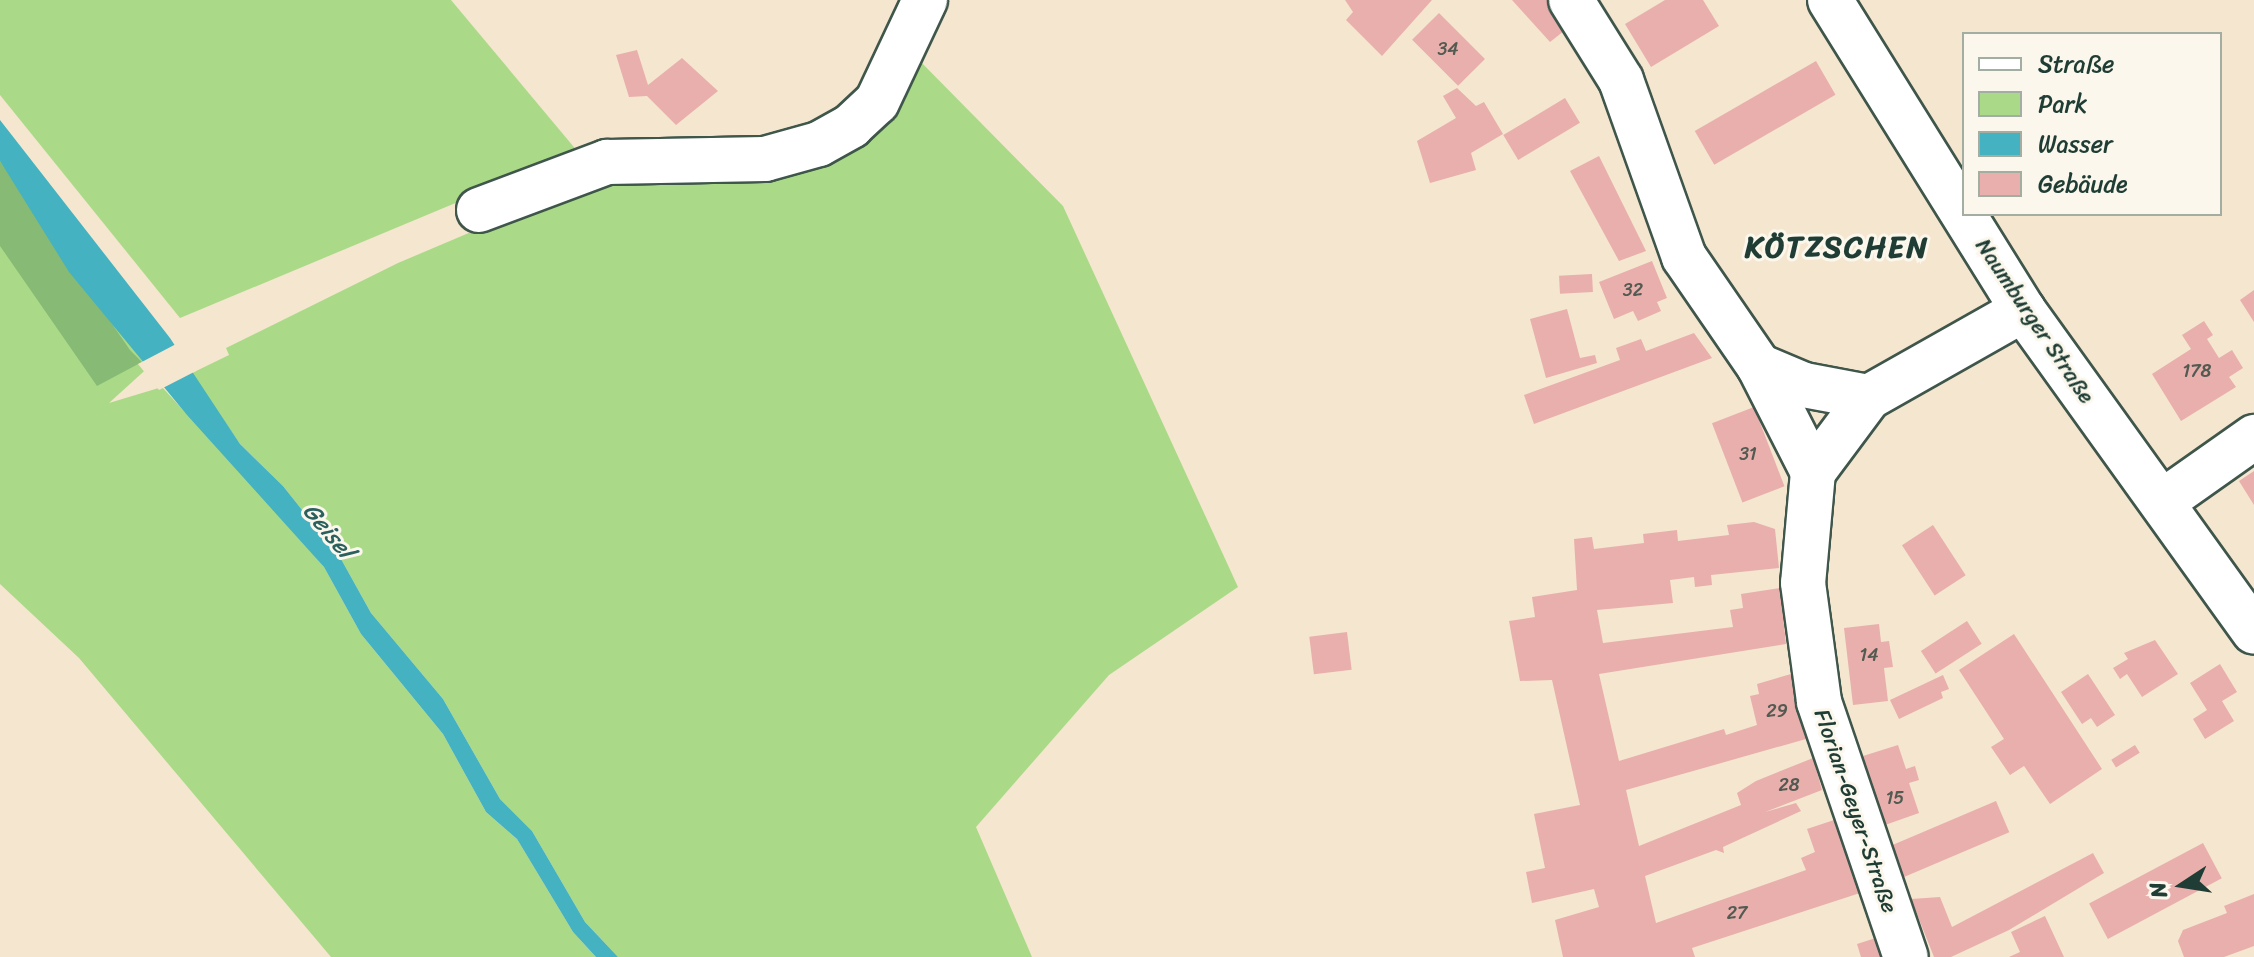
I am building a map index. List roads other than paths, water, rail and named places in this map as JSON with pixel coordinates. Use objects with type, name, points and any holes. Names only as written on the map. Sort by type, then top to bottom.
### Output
[{"type":"street","points":[[479,210],[607,162],[755,160],[819,144],[851,126],[877,102],[925,0]]},
{"type":"street","points":[[1571,0],[1621,80],[1684,257],[1759,366],[1813,472],[1869,397],[2023,310]]},
{"type":"street","name":"Naumburger Straße","points":[[1830,0],[1962,212]]},
{"type":"street","name":"Naumburger Straße","points":[[1964,216],[2023,310],[2254,632]]},
{"type":"street","points":[[1759,366],[1804,385],[1869,397]]},
{"type":"street","points":[[2162,502],[2254,437]]},
{"type":"street","name":"Florian-Geyer-Straße","points":[[1813,472],[1803,583],[1819,702],[1839,775],[1906,957]]},
{"type":"water","points":[[0,120],[170,338],[240,444],[283,486],[341,559],[371,613],[443,699],[500,799],[532,831],[585,922],[618,957],[596,957],[573,932],[517,839],[486,812],[443,734],[361,634],[324,567],[187,415],[69,272],[0,161]]},
{"type":"district","name":"KÖTZSCHEN","points":[[1837,247]]},
{"type":"water label","name":"Geisel","points":[[328,531]]}]
